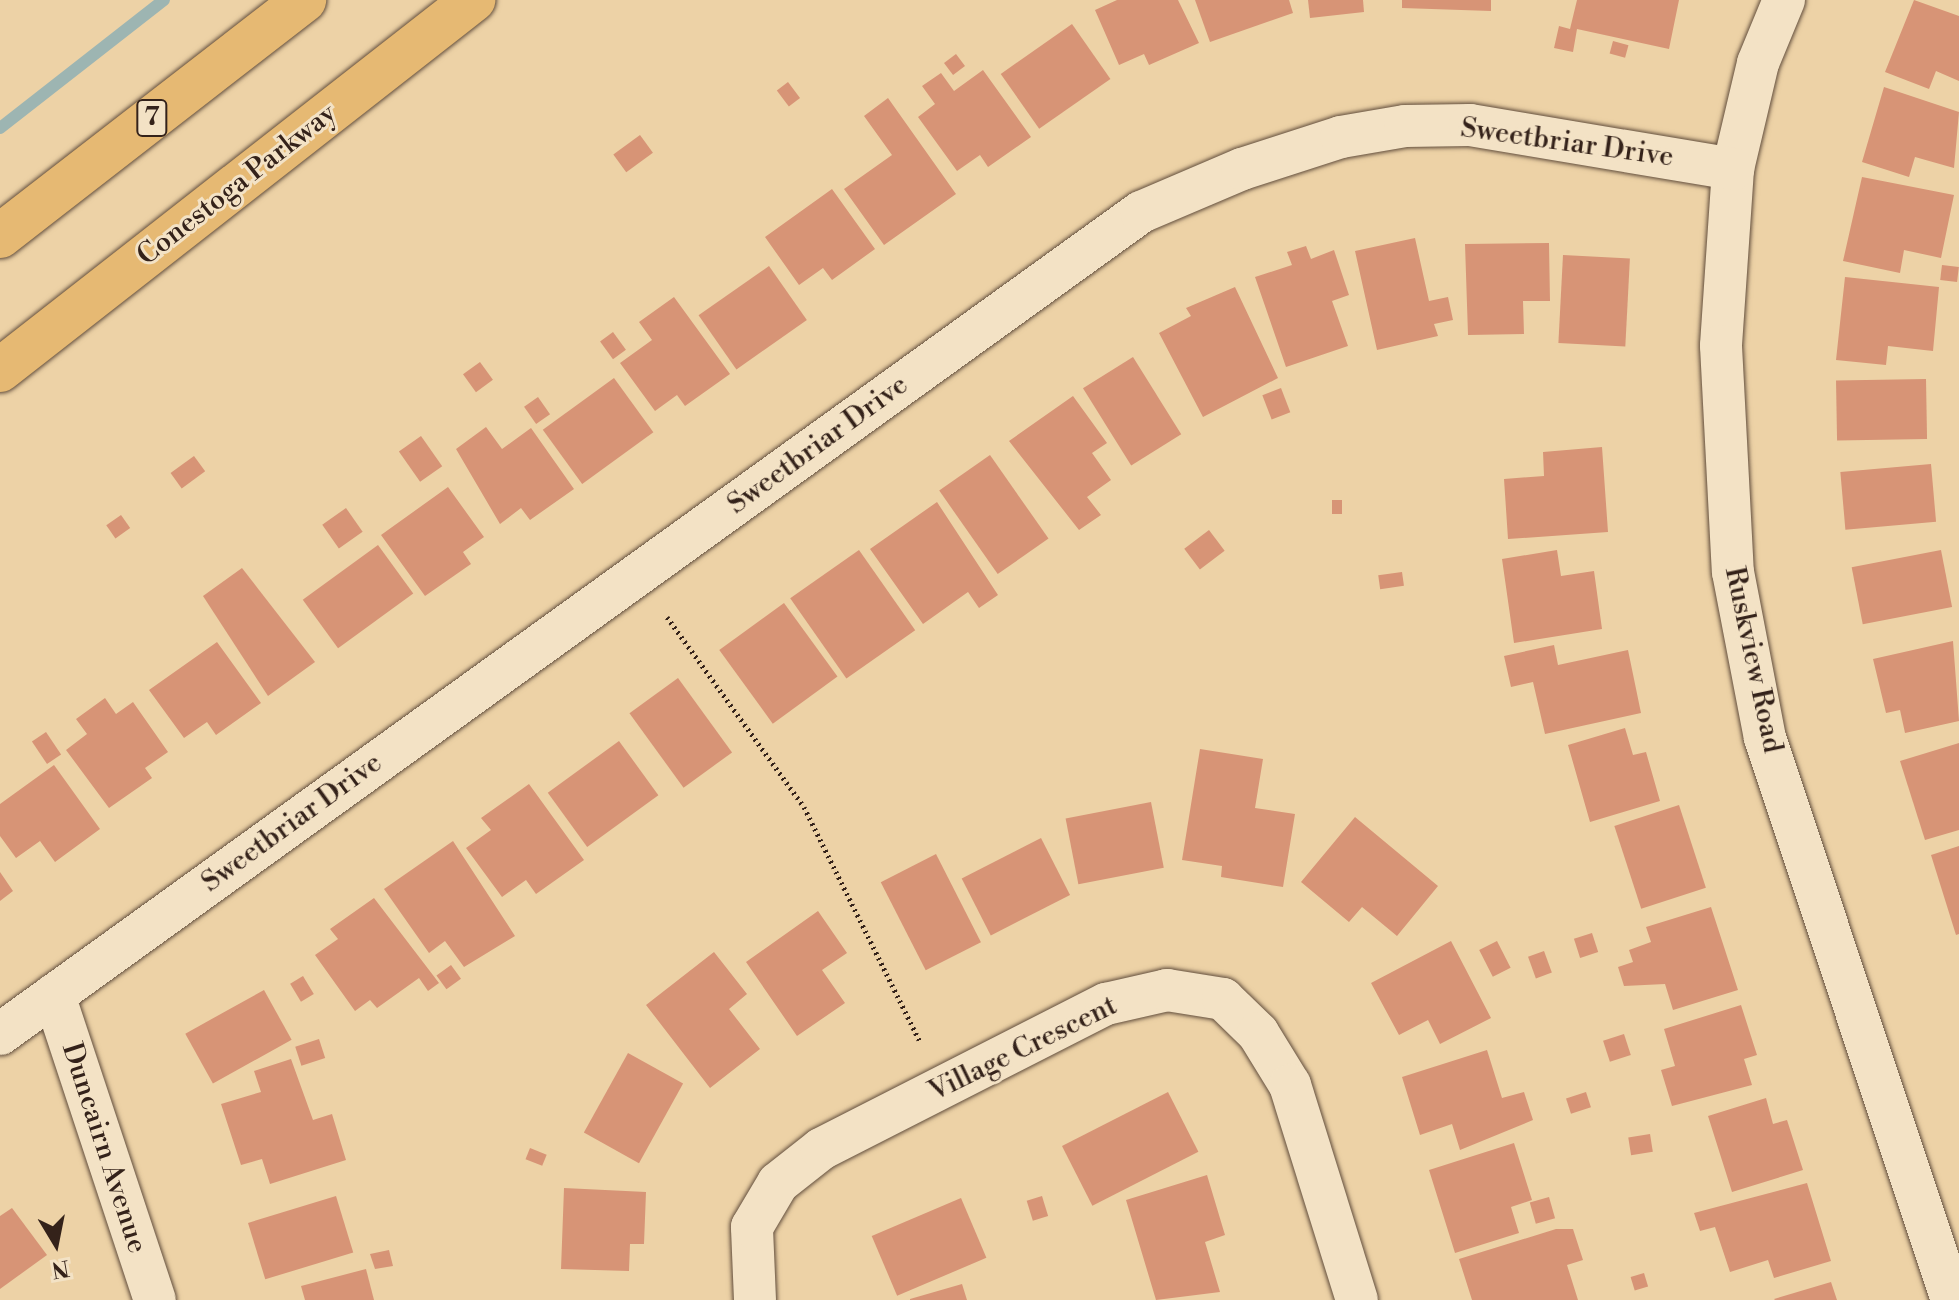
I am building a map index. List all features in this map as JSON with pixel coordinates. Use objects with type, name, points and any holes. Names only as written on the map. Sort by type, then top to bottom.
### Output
[{"type":"highway","name":"7","points":[[0,236],[304,0]]},
{"type":"highway","name":"Conestoga Parkway","points":[[0,370],[473,0]]},
{"type":"street","name":"Ruskview Road","points":[[1784,0],[1758,63],[1733,169],[1721,346],[1722,471],[1765,738],[1952,1300]]},
{"type":"street","name":"Sweetbriar Drive","points":[[0,1034],[1141,212],[1242,169],[1341,137],[1405,126],[1470,125],[1733,169]]},
{"type":"street","name":"Village Crescent","points":[[755,1300],[752,1227],[778,1183],[821,1149],[1106,1004],[1167,990],[1223,999],[1258,1033],[1290,1085],[1357,1300]]},
{"type":"street","name":"Duncairn Avenue","points":[[54,995],[155,1300]]},
{"type":"path","points":[[667,617],[804,807],[920,1042]]},
{"type":"building","points":[[1117,0],[1178,0],[1199,43],[1149,65],[1144,54],[1119,65],[1095,10]]},
{"type":"building","points":[[1195,0],[1289,0],[1293,13],[1210,42]]},
{"type":"building","points":[[1308,0],[1363,0],[1364,12],[1310,18]]},
{"type":"building","points":[[1402,0],[1491,0],[1491,11],[1402,8]]},
{"type":"building","points":[[1577,0],[1679,0],[1669,49],[1577,29],[1573,52],[1554,48],[1559,26],[1570,29]]},
{"type":"building","points":[[1914,0],[1959,16],[1959,81],[1936,71],[1929,89],[1885,72]]},
{"type":"building","points":[[1072,24],[1110,79],[1039,129],[1001,74]]},
{"type":"building","points":[[1613,41],[1628,45],[1625,58],[1610,54]]},
{"type":"building","points":[[956,54],[965,66],[953,75],[944,63]]},
{"type":"building","points":[[983,70],[1031,137],[988,167],[980,155],[957,171],[918,117],[935,104],[922,86],[941,73],[954,91]]},
{"type":"building","points":[[788,82],[800,98],[789,106],[777,90]]},
{"type":"building","points":[[1884,87],[1959,112],[1954,168],[1915,157],[1909,177],[1862,162]]},
{"type":"building","points":[[888,98],[956,194],[884,245],[844,189],[892,155],[864,116]]},
{"type":"building","points":[[640,135],[653,153],[626,172],[613,154]]},
{"type":"building","points":[[1862,177],[1954,195],[1941,258],[1904,250],[1900,273],[1843,261]]},
{"type":"building","points":[[832,189],[875,249],[832,280],[823,268],[799,285],[765,237]]},
{"type":"building","points":[[1415,238],[1429,301],[1448,297],[1453,320],[1434,324],[1438,336],[1377,350],[1355,251]]},
{"type":"building","points":[[1549,243],[1550,301],[1523,301],[1524,334],[1468,335],[1465,244]]},
{"type":"building","points":[[1306,246],[1311,259],[1334,250],[1349,295],[1332,301],[1348,346],[1286,367],[1255,277],[1292,265],[1287,252]]},
{"type":"building","points":[[1563,255],[1630,259],[1625,346],[1558,343]]},
{"type":"building","points":[[1942,265],[1959,267],[1957,282],[1940,280]]},
{"type":"building","points":[[769,266],[807,320],[736,369],[699,315]]},
{"type":"building","points":[[1845,277],[1939,287],[1933,351],[1888,346],[1886,365],[1836,360]]},
{"type":"building","points":[[1235,287],[1278,378],[1203,417],[1159,333],[1191,316],[1186,308]]},
{"type":"building","points":[[674,297],[730,374],[685,406],[677,395],[655,411],[620,363],[652,340],[639,322]]},
{"type":"building","points":[[613,332],[626,350],[613,359],[600,341]]},
{"type":"building","points":[[1133,357],[1181,434],[1131,465],[1083,388]]},
{"type":"building","points":[[480,362],[493,380],[476,392],[463,374]]},
{"type":"building","points":[[614,378],[653,432],[582,484],[543,430]]},
{"type":"building","points":[[1926,379],[1927,439],[1837,441],[1836,381]]},
{"type":"building","points":[[1281,388],[1290,412],[1272,419],[1262,395]]},
{"type":"building","points":[[1073,396],[1107,443],[1092,453],[1111,480],[1087,497],[1101,515],[1079,530],[1009,441]]},
{"type":"building","points":[[538,397],[550,414],[536,424],[524,407]]},
{"type":"building","points":[[486,427],[502,449],[531,428],[574,489],[530,520],[521,508],[500,524],[456,449]]},
{"type":"building","points":[[421,436],[442,466],[420,482],[399,451]]},
{"type":"building","points":[[1602,447],[1608,532],[1508,539],[1504,479],[1544,476],[1543,452]]},
{"type":"building","points":[[990,455],[1049,539],[998,574],[939,491]]},
{"type":"building","points":[[194,456],[205,471],[182,488],[171,473]]},
{"type":"building","points":[[1931,464],[1936,522],[1845,530],[1840,472]]},
{"type":"building","points":[[448,487],[484,537],[463,552],[471,564],[425,596],[381,535]]},
{"type":"building","points":[[1332,500],[1342,500],[1342,514],[1332,514]]},
{"type":"building","points":[[937,502],[998,595],[979,608],[968,592],[923,624],[870,549]]},
{"type":"building","points":[[346,508],[363,532],[339,548],[322,525]]},
{"type":"building","points":[[121,515],[130,528],[115,538],[106,525]]},
{"type":"building","points":[[1209,530],[1225,551],[1200,569],[1184,549]]},
{"type":"building","points":[[378,545],[413,594],[338,648],[303,600]]},
{"type":"building","points":[[859,550],[915,630],[846,678],[790,598]]},
{"type":"building","points":[[1557,550],[1561,576],[1594,571],[1602,629],[1514,643],[1502,559]]},
{"type":"building","points":[[1941,550],[1952,607],[1863,624],[1852,567]]},
{"type":"building","points":[[242,568],[315,662],[268,696],[203,596]]},
{"type":"building","points":[[1402,572],[1404,586],[1380,589],[1378,575]]},
{"type":"building","points":[[784,603],[837,677],[773,724],[719,650]]},
{"type":"building","points":[[1953,641],[1959,721],[1905,733],[1900,710],[1886,713],[1873,659]]},
{"type":"building","points":[[217,642],[261,703],[216,735],[207,722],[184,738],[149,690]]},
{"type":"building","points":[[1554,645],[1558,665],[1628,650],[1641,713],[1545,734],[1533,682],[1511,687],[1504,656]]},
{"type":"building","points":[[678,678],[732,752],[684,788],[629,713]]},
{"type":"building","points":[[105,698],[116,714],[133,702],[168,752],[145,768],[152,778],[109,808],[66,750],[87,734],[76,719]]},
{"type":"building","points":[[1625,728],[1633,755],[1646,752],[1660,801],[1590,822],[1568,745]]},
{"type":"building","points":[[46,732],[61,754],[47,764],[32,742]]},
{"type":"building","points":[[619,741],[658,795],[587,847],[548,793]]},
{"type":"building","points":[[1959,743],[1959,830],[1925,840],[1900,761]]},
{"type":"building","points":[[1200,749],[1263,759],[1255,808],[1295,814],[1283,887],[1221,877],[1222,866],[1182,860]]},
{"type":"building","points":[[54,765],[100,829],[55,862],[40,841],[16,858],[0,836],[0,804]]},
{"type":"building","points":[[529,784],[584,860],[536,894],[526,880],[502,897],[466,848],[491,830],[481,818]]},
{"type":"building","points":[[1151,802],[1164,868],[1078,884],[1066,819]]},
{"type":"building","points":[[1679,805],[1706,888],[1641,909],[1614,826]]},
{"type":"building","points":[[1355,817],[1438,886],[1397,936],[1362,907],[1349,922],[1301,882]]},
{"type":"building","points":[[1041,838],[1070,895],[991,935],[962,878]]},
{"type":"building","points":[[453,841],[515,936],[464,967],[445,941],[429,953],[384,889]]},
{"type":"building","points":[[1959,846],[1959,934],[1956,935],[1931,855]]},
{"type":"building","points":[[936,854],[981,942],[926,970],[881,882]]},
{"type":"building","points":[[0,872],[13,891],[0,901]]},
{"type":"building","points":[[374,898],[439,983],[428,991],[419,978],[377,1008],[370,1000],[355,1011],[315,955],[338,939],[330,929]]},
{"type":"building","points":[[1711,907],[1738,990],[1673,1010],[1665,984],[1624,986],[1618,967],[1633,962],[1629,950],[1651,942],[1646,927]]},
{"type":"building","points":[[818,911],[847,953],[822,970],[845,1003],[797,1036],[746,962]]},
{"type":"building","points":[[1592,933],[1598,952],[1580,958],[1574,939]]},
{"type":"building","points":[[1451,941],[1491,1018],[1440,1044],[1428,1020],[1399,1035],[1371,983]]},
{"type":"building","points":[[1497,941],[1511,968],[1493,977],[1479,950]]},
{"type":"building","points":[[1544,951],[1552,973],[1536,978],[1528,957]]},
{"type":"building","points":[[714,952],[747,994],[729,1009],[760,1049],[710,1088],[646,1005]]},
{"type":"building","points":[[451,965],[461,979],[446,989],[436,976]]},
{"type":"building","points":[[303,976],[314,994],[301,1002],[290,984]]},
{"type":"building","points":[[264,990],[292,1040],[213,1083],[185,1034]]},
{"type":"building","points":[[1741,1005],[1757,1055],[1744,1059],[1752,1085],[1672,1106],[1661,1070],[1675,1066],[1664,1029]]},
{"type":"building","points":[[1624,1034],[1631,1055],[1610,1062],[1603,1041]]},
{"type":"building","points":[[319,1039],[325,1058],[301,1066],[295,1047]]},
{"type":"building","points":[[1487,1050],[1502,1098],[1524,1092],[1533,1120],[1460,1150],[1452,1124],[1420,1135],[1402,1077]]},
{"type":"building","points":[[628,1053],[683,1084],[639,1163],[584,1133]]},
{"type":"building","points":[[291,1059],[313,1120],[332,1114],[346,1160],[270,1184],[262,1159],[241,1165],[221,1104],[261,1092],[254,1071]]},
{"type":"building","points":[[1168,1092],[1198,1152],[1092,1206],[1062,1146]]},
{"type":"building","points":[[1586,1092],[1591,1107],[1571,1114],[1566,1098]]},
{"type":"building","points":[[1766,1098],[1773,1124],[1787,1120],[1803,1170],[1732,1192],[1708,1116]]},
{"type":"building","points":[[1650,1134],[1653,1152],[1631,1155],[1628,1137]]},
{"type":"building","points":[[1514,1143],[1532,1200],[1511,1207],[1519,1233],[1455,1253],[1429,1170]]},
{"type":"building","points":[[530,1148],[547,1155],[542,1166],[526,1159]]},
{"type":"building","points":[[1207,1175],[1225,1235],[1205,1242],[1220,1292],[1156,1300],[1126,1200]]},
{"type":"building","points":[[1807,1183],[1831,1261],[1774,1278],[1768,1260],[1730,1272],[1715,1227],[1700,1231],[1694,1213]]},
{"type":"building","points":[[564,1188],[646,1192],[644,1244],[630,1244],[629,1271],[561,1269]]},
{"type":"building","points":[[336,1196],[353,1252],[265,1279],[248,1223]]},
{"type":"building","points":[[1042,1196],[1048,1216],[1033,1221],[1027,1201]]},
{"type":"building","points":[[1549,1197],[1555,1218],[1536,1224],[1530,1203]]},
{"type":"building","points":[[961,1198],[986,1258],[897,1296],[872,1236]]},
{"type":"building","points":[[12,1208],[47,1255],[0,1289],[0,1216]]},
{"type":"building","points":[[1556,1229],[1573,1229],[1583,1260],[1567,1265],[1578,1300],[1472,1300],[1459,1259]]},
{"type":"building","points":[[389,1250],[393,1266],[375,1269],[370,1254]]},
{"type":"building","points":[[366,1269],[374,1300],[305,1300],[301,1286]]},
{"type":"building","points":[[1644,1273],[1648,1286],[1635,1290],[1631,1277]]},
{"type":"building","points":[[1831,1282],[1837,1300],[1774,1299]]},
{"type":"building","points":[[962,1284],[967,1300],[910,1300],[910,1299]]},
{"type":"waterway","points":[[0,128],[164,0]]}]
